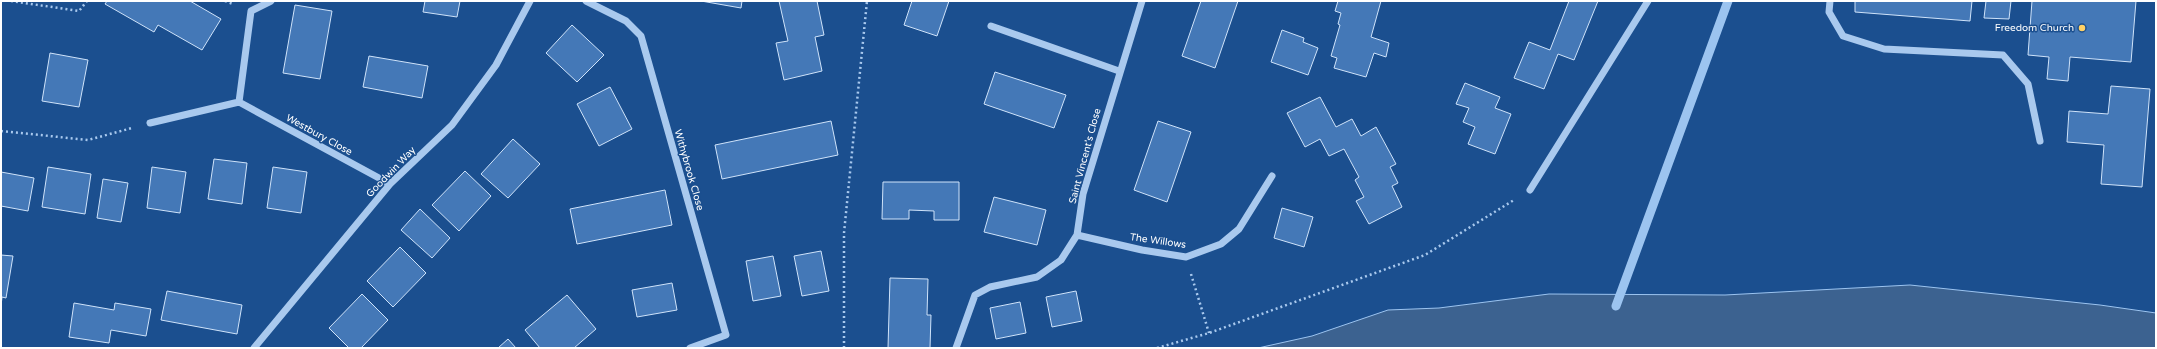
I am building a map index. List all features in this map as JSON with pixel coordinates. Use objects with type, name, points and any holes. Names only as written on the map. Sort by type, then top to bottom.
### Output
[{"type":"street","points":[[150,123],[239,102],[251,11],[271,1]]},
{"type":"street","name":"Goodwin Way","points":[[254,348],[390,184],[452,125],[496,65],[530,1]]},
{"type":"street","name":"Withybrook Close","points":[[586,1],[626,21],[641,36],[726,335],[690,348]]},
{"type":"street","name":"Saint Vincent's Close","points":[[956,348],[975,295],[990,288],[1037,277],[1061,260],[1077,235],[1083,194],[1119,71],[1142,1]]},
{"type":"street","points":[[1530,190],[1648,1]]},
{"type":"street","points":[[1830,1],[1830,12],[1843,36],[1884,49],[2003,55],[2028,84],[2040,141]]},
{"type":"street","points":[[991,26],[1119,71]]},
{"type":"street","name":"Westbury Close","points":[[239,102],[390,184]]},
{"type":"street","name":"The Willows","points":[[1077,235],[1142,250],[1186,257],[1221,244],[1239,229],[1272,176]]},
{"type":"path","points":[[11,1],[79,11],[87,1]]},
{"type":"path","points":[[844,348],[844,233],[867,1]]},
{"type":"path","points":[[1,131],[88,140],[150,123]]},
{"type":"path","points":[[1157,348],[1209,333],[1425,255],[1530,190]]},
{"type":"path","points":[[1186,257],[1209,333]]},
{"type":"water","points":[[1910,285],[2100,305],[2156,313],[2156,348],[1258,348],[1312,336],[1388,310],[1439,308],[1549,294],[1725,295]]},
{"type":"building","points":[[107,1],[190,1],[221,19],[202,50],[158,25],[154,32],[105,4]]},
{"type":"building","points":[[425,1],[460,1],[457,17],[423,12]]},
{"type":"building","points":[[701,1],[742,1],[741,8]]},
{"type":"building","points":[[779,1],[817,1],[824,35],[815,37],[822,71],[784,80],[776,43],[788,41]]},
{"type":"building","points":[[912,1],[949,1],[937,36],[904,25]]},
{"type":"building","points":[[1201,1],[1238,1],[1215,68],[1182,56]]},
{"type":"building","points":[[1338,1],[1381,1],[1371,37],[1389,43],[1386,57],[1374,53],[1366,77],[1334,68],[1337,58],[1331,56],[1340,25],[1338,24],[1341,13],[1335,11]]},
{"type":"building","points":[[1569,1],[1598,1],[1574,60],[1558,54],[1544,89],[1514,78],[1529,42],[1550,50]]},
{"type":"building","name":"Freedom Church","points":[[1855,1],[1972,1],[1970,21],[1855,12]]},
{"type":"building","name":"Freedom Church","points":[[1986,1],[2011,1],[2009,19],[1984,18]]},
{"type":"building","name":"Freedom Church","points":[[2032,1],[2136,1],[2131,62],[2070,57],[2068,81],[2047,79],[2049,57],[2028,55]]},
{"type":"building","points":[[295,5],[332,11],[320,79],[283,73]]},
{"type":"building","points":[[572,25],[604,55],[577,82],[546,53]]},
{"type":"building","points":[[1282,30],[1304,38],[1303,42],[1318,48],[1308,75],[1271,62]]},
{"type":"building","points":[[50,53],[88,60],[79,107],[42,101]]},
{"type":"building","points":[[369,56],[428,66],[422,98],[363,87]]},
{"type":"building","points":[[995,72],[1066,95],[1054,128],[984,104]]},
{"type":"building","points":[[1465,83],[1500,97],[1495,108],[1511,114],[1495,154],[1468,144],[1475,127],[1463,122],[1469,108],[1456,104]]},
{"type":"building","points":[[2111,86],[2150,89],[2142,187],[2101,184],[2104,145],[2067,142],[2069,111],[2108,114]]},
{"type":"building","points":[[610,87],[632,129],[599,146],[577,104]]},
{"type":"building","points":[[1320,97],[1336,127],[1352,119],[1361,136],[1376,127],[1396,164],[1390,167],[1398,183],[1392,186],[1402,207],[1369,224],[1356,201],[1364,197],[1355,180],[1359,177],[1344,149],[1329,156],[1320,139],[1305,147],[1287,113]]},
{"type":"building","points":[[831,121],[838,155],[722,179],[715,145]]},
{"type":"building","points":[[1158,121],[1191,132],[1167,202],[1134,190]]},
{"type":"building","points":[[513,139],[540,164],[508,198],[481,174]]},
{"type":"building","points":[[214,159],[247,163],[242,204],[208,199]]},
{"type":"building","points":[[48,167],[91,174],[85,214],[42,207]]},
{"type":"building","points":[[152,167],[186,172],[180,213],[147,208]]},
{"type":"building","points":[[273,167],[307,172],[301,213],[267,208]]},
{"type":"building","points":[[465,171],[491,196],[459,231],[432,205]]},
{"type":"building","points":[[1,172],[34,178],[28,211],[1,206]]},
{"type":"building","points":[[103,179],[128,183],[121,222],[97,218]]},
{"type":"building","points":[[883,182],[959,182],[959,220],[934,220],[934,211],[909,210],[909,219],[882,219]]},
{"type":"building","points":[[665,190],[672,225],[577,244],[570,209]]},
{"type":"building","points":[[994,197],[1046,210],[1037,245],[984,232]]},
{"type":"building","points":[[1282,208],[1313,217],[1304,247],[1274,238]]},
{"type":"building","points":[[420,209],[450,238],[432,258],[401,230]]},
{"type":"building","points":[[400,247],[426,273],[393,307],[367,281]]},
{"type":"building","points":[[821,251],[829,291],[802,296],[794,256]]},
{"type":"building","points":[[1,255],[13,256],[6,298],[2,297],[1,306]]},
{"type":"building","points":[[773,256],[781,296],[753,301],[746,261]]},
{"type":"building","points":[[890,278],[928,279],[927,315],[931,315],[930,348],[888,348]]},
{"type":"building","points":[[672,283],[677,310],[637,317],[632,290]]},
{"type":"building","points":[[167,291],[242,305],[237,334],[161,320]]},
{"type":"building","points":[[1076,291],[1082,321],[1052,327],[1046,297]]},
{"type":"building","points":[[362,294],[388,320],[361,348],[349,348],[329,328]]},
{"type":"building","points":[[567,295],[596,329],[574,348],[540,348],[525,330]]},
{"type":"building","points":[[1020,302],[1026,333],[996,339],[990,308]]},
{"type":"building","points":[[74,303],[114,310],[115,303],[151,309],[146,336],[111,330],[109,343],[69,337]]},
{"type":"building","points":[[508,339],[516,348],[498,348]]},
{"type":"waterway","points":[[1616,306],[1728,1]]},
{"type":"place","name":"Freedom Church","points":[[2082,28]]}]
